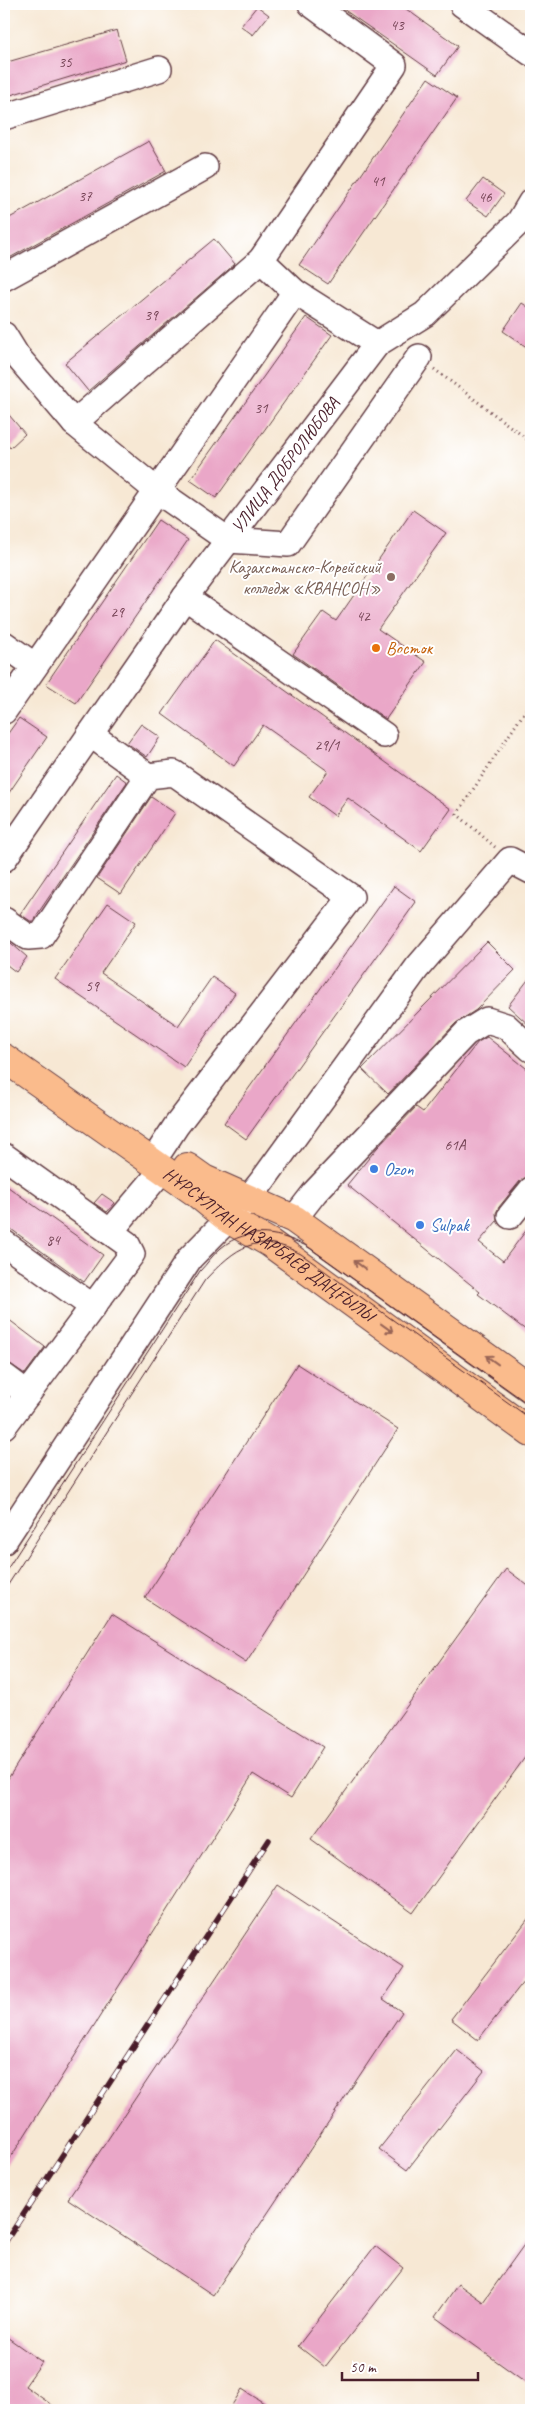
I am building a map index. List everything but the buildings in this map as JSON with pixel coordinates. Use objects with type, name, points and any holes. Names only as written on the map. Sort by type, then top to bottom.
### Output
[{"type":"main road","name":"НҰРСҰЛТАН НАЗАРБАЕВ ДАҢҒЫЛЫ","points":[[4,1039],[162,1159],[195,1192],[228,1219],[270,1243],[531,1433]]},
{"type":"main road","name":"НҰРСҰЛТАН НАЗАРБАЕВ ДАҢҒЫЛЫ","points":[[4,1058],[162,1159],[248,1200],[294,1219],[531,1388]]},
{"type":"street","points":[[74,423],[261,260],[394,65],[311,4]]},
{"type":"street","points":[[462,4],[531,53]]},
{"type":"street","points":[[4,117],[159,69]]},
{"type":"street","points":[[4,278],[205,167]]},
{"type":"street","name":"УЛИЦА ДОБРОЛЮБОВА","points":[[4,859],[185,597],[377,344],[425,314],[519,222],[531,202]]},
{"type":"street","points":[[261,260],[295,292],[377,344]]},
{"type":"street","points":[[4,711],[295,292]]},
{"type":"street","points":[[8,352],[74,423],[156,490],[228,540],[288,544],[419,357]]},
{"type":"street","points":[[185,597],[384,735]]},
{"type":"street","points":[[4,644],[35,666]]},
{"type":"street","points":[[90,734],[148,776],[174,773],[351,897],[176,1126],[162,1159],[110,1232]]},
{"type":"street","points":[[4,920],[28,937],[41,936],[148,776]]},
{"type":"street","points":[[4,1541],[190,1258],[248,1200],[417,968],[521,866]]},
{"type":"street","points":[[294,1219],[315,1192],[466,1033],[487,1020],[506,1026],[531,1049]]},
{"type":"street","points":[[4,1156],[127,1244],[132,1254],[4,1426]]},
{"type":"street","points":[[510,1216],[531,1190]]},
{"type":"street","points":[[4,1243],[93,1307]]},
{"type":"street","points":[[4,1376],[28,1394]]},
{"type":"path","points":[[419,357],[531,442]]},
{"type":"path","points":[[521,866],[458,814],[531,702]]},
{"type":"tram line","points":[[4,1574],[200,1271],[215,1253],[231,1241],[242,1236],[254,1234],[277,1235],[310,1248],[531,1406]]},
{"type":"tram line","points":[[4,1591],[205,1280],[216,1268],[237,1251],[248,1246],[259,1243],[272,1244],[286,1247],[301,1254],[531,1419]]},
{"type":"railway","points":[[4,2244],[269,1840]]},
{"type":"place","name":"Казахстанско-Корейский колледж «КВАНСОН»","points":[[391,577]]},
{"type":"place","name":"Восток","points":[[376,648]]},
{"type":"place","name":"Ozon","points":[[374,1169]]},
{"type":"place","name":"Sulpak","points":[[420,1225]]}]
